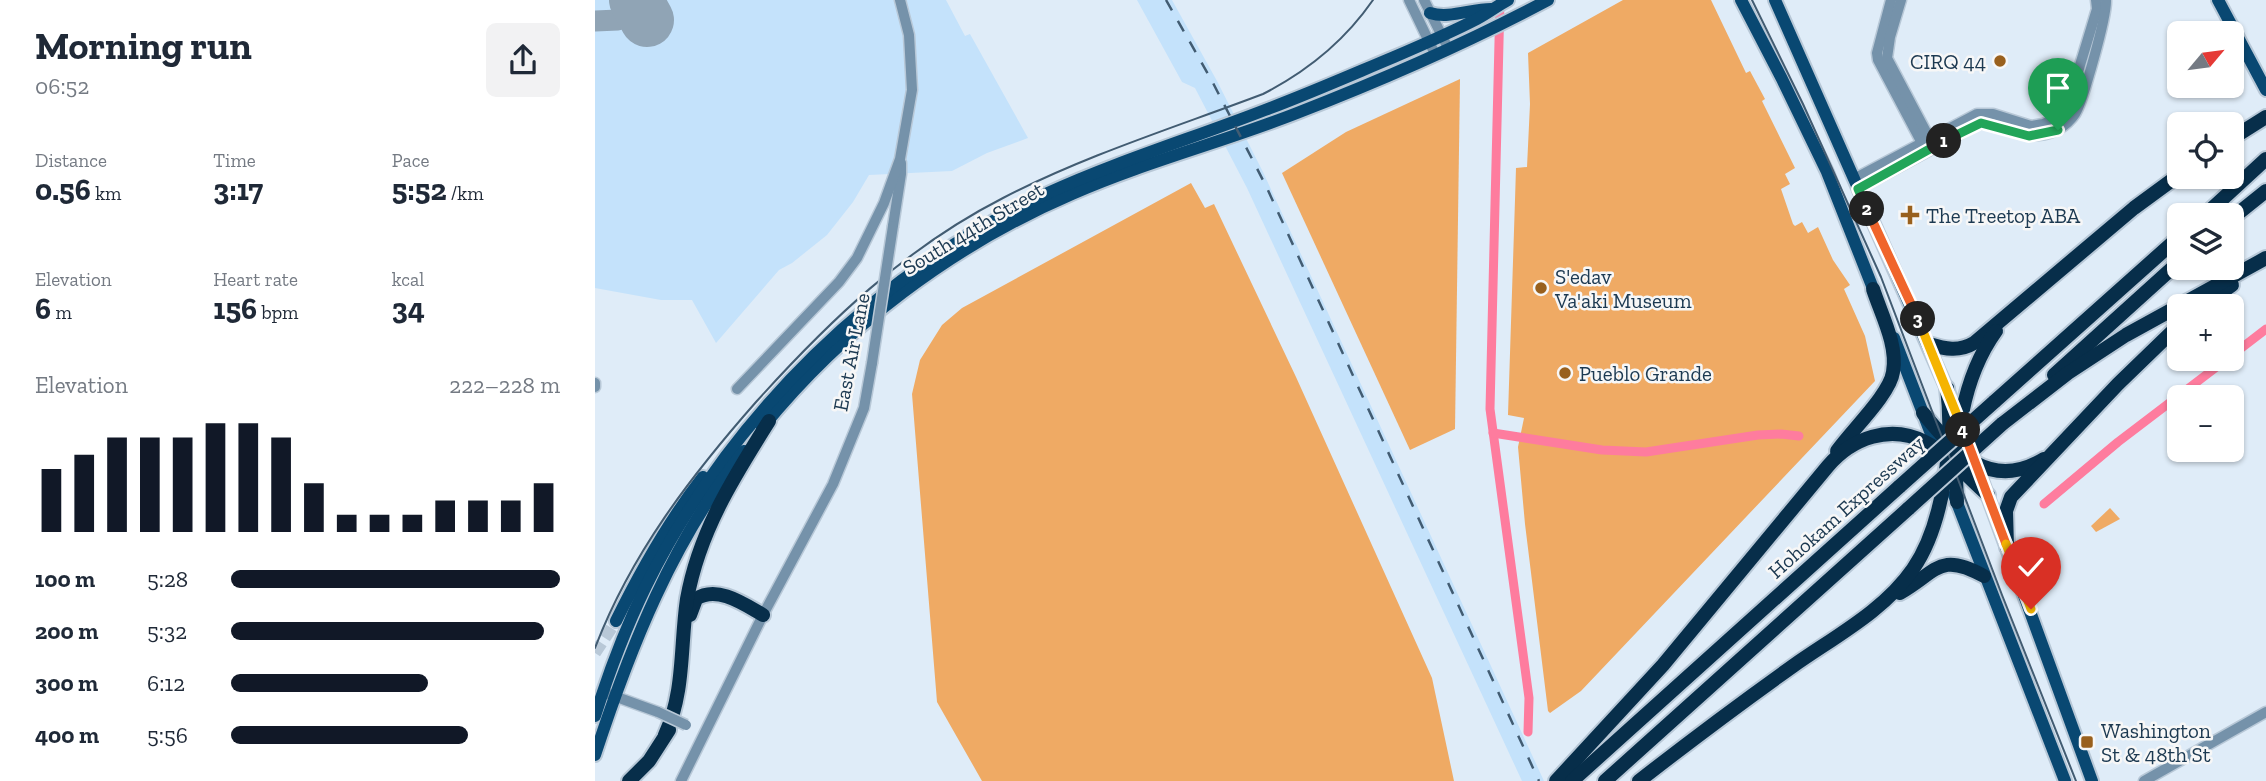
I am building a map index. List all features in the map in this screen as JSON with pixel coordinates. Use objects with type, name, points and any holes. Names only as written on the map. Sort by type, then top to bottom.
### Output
[{"type":"highway","points":[[2244,132],[2266,117]]},
{"type":"highway","points":[[2219,203],[2266,163]]},
{"type":"highway","points":[[1929,344],[1949,349],[1966,348],[2011,314],[2112,226],[2167,184]]},
{"type":"highway","points":[[2244,209],[2266,191]]},
{"type":"highway","name":"Hohokam Expressway","points":[[1564,779],[1900,486],[2167,248]]},
{"type":"highway","points":[[2219,294],[2266,260]]},
{"type":"highway","points":[[2002,424],[2069,373],[2126,335],[2266,260]]},
{"type":"highway","name":"Hohokam Expressway","points":[[1605,781],[2167,273]]},
{"type":"highway","points":[[1564,779],[1828,466],[1846,438],[1886,390],[1893,373],[1892,349],[1873,289]]},
{"type":"highway","points":[[1881,604],[1903,582],[1922,554],[1936,514],[1948,456],[1961,425],[1970,382],[1979,359],[2011,314]]},
{"type":"highway","points":[[2007,547],[2006,519],[2009,501],[2051,454],[2167,336]]},
{"type":"highway","points":[[1947,388],[1948,456],[1957,502]]},
{"type":"highway","points":[[1923,413],[1948,456],[1987,495]]},
{"type":"highway","points":[[665,736],[678,697],[687,601],[700,548],[762,420]]},
{"type":"highway","points":[[1828,466],[1853,443],[1878,435],[1914,438],[1948,456],[1996,470],[2012,470],[2033,465],[2051,454]]},
{"type":"highway","points":[[1639,781],[1731,710],[1881,604],[1943,565],[1959,564],[1984,576]]},
{"type":"highway","points":[[629,781],[649,761],[680,713],[693,603],[700,597],[714,594],[733,599],[762,615]]},
{"type":"main road","name":"South 44th Street","points":[[595,716],[646,586],[705,487],[802,368],[852,320],[902,281],[997,220],[1048,193],[1270,108],[1442,36],[1508,0]]},
{"type":"main road","name":"South 44th Street","points":[[595,755],[652,605],[705,506],[762,420],[862,326],[933,272],[999,231],[1073,193],[1296,113],[1435,54],[1548,0]]},
{"type":"main road","points":[[1741,0],[1820,159],[1923,413]]},
{"type":"main road","points":[[1775,0],[1947,388],[2092,781]]},
{"type":"main road","points":[[2217,0],[2266,90]]},
{"type":"main road","points":[[1430,13],[1441,15],[1491,9]]},
{"type":"main road","points":[[616,621],[679,508],[762,420]]},
{"type":"main road","points":[[1957,502],[2065,781]]},
{"type":"street","name":"East Air Lane","points":[[737,389],[839,282],[857,258],[871,231],[900,159],[912,90],[909,35],[900,0]]},
{"type":"street","points":[[1409,0],[1435,54]]},
{"type":"street","points":[[1424,0],[1448,48]]},
{"type":"street","points":[[1891,0],[1877,53],[1878,60],[1927,144]]},
{"type":"street","points":[[1901,0],[1887,58],[1927,144]]},
{"type":"street","points":[[1856,184],[1977,114],[1993,114],[2031,126],[2059,117],[2067,108],[2097,9],[2097,0]]},
{"type":"street","points":[[1927,144],[1981,123],[2029,136],[2058,130],[2076,110],[2095,52],[2106,0]]},
{"type":"street","name":"East Air Lane","points":[[681,781],[762,615],[833,484],[864,408],[901,174],[900,159]]},
{"type":"street","points":[[603,692],[658,712],[704,735]]},
{"type":"street","points":[[2144,781],[2266,712]]},
{"type":"shaded area","points":[[595,0],[946,0],[965,36],[970,34],[1028,138],[987,153],[952,171],[869,175],[853,202],[827,235],[779,270],[716,343],[692,300],[661,300],[595,288]]},
{"type":"shaded area","points":[[1137,0],[1172,0],[1217,81],[1263,172],[1544,781],[1522,781],[1247,188],[1195,88],[1182,82]]},
{"type":"shaded area","name":"S'edav Va'aki Museum","points":[[1623,0],[1711,0],[1746,73],[1750,71],[1765,99],[1762,101],[1795,168],[1785,174],[1790,184],[1781,189],[1793,224],[1795,226],[1802,222],[1808,233],[1818,227],[1833,260],[1850,285],[1844,289],[1865,336],[1875,381],[1581,691],[1550,713],[1525,524],[1518,447],[1524,418],[1508,415],[1516,168],[1527,167],[1530,104],[1528,53]]},
{"type":"shaded area","points":[[1460,79],[1455,429],[1410,450],[1282,173],[1346,132]]},
{"type":"shaded area","points":[[1191,183],[1205,208],[1214,204],[1296,377],[1432,678],[1454,781],[982,781],[937,702],[912,394],[920,360],[942,325],[962,308]]},
{"type":"shaded area","points":[[2110,508],[2120,519],[2096,532],[2091,526]]},
{"type":"waterway","points":[[1500,1],[1490,409],[1529,698],[1528,732]]},
{"type":"waterway","points":[[2244,346],[2266,329]]},
{"type":"waterway","points":[[2044,504],[2118,442],[2211,371]]},
{"type":"waterway","points":[[1493,433],[1602,450],[1646,452],[1758,435],[1799,436]]},
{"type":"taxiway","points":[[595,21],[618,20],[656,0]]},
{"type":"runway","points":[[636,0],[647,20]]},
{"type":"tunnel","points":[[595,653],[616,621]]},
{"type":"tram line","points":[[595,648],[626,580],[644,549],[708,459],[784,372],[870,288],[933,240],[1003,198],[1099,155],[1263,94],[1279,85],[1324,54],[1350,29],[1373,0]]},
{"type":"tram line","points":[[1752,0],[1803,104],[1881,277],[2076,781]]},
{"type":"railway","points":[[1166,0],[1212,81],[1266,186],[1539,781]]},
{"type":"place","name":"CIRQ 44","points":[[2000,61]]},
{"type":"place","name":"The Treetop ABA","points":[[1910,215]]},
{"type":"place","name":"S'edav Va'aki Museum","points":[[1541,288]]},
{"type":"place","name":"Pueblo Grande","points":[[1565,373]]},
{"type":"place","name":"Washington St & 48th St","points":[[2087,742]]},
{"type":"route","points":[[2031,609],[1938,366],[1858,189],[1981,123],[2029,136],[2058,130]]}]
